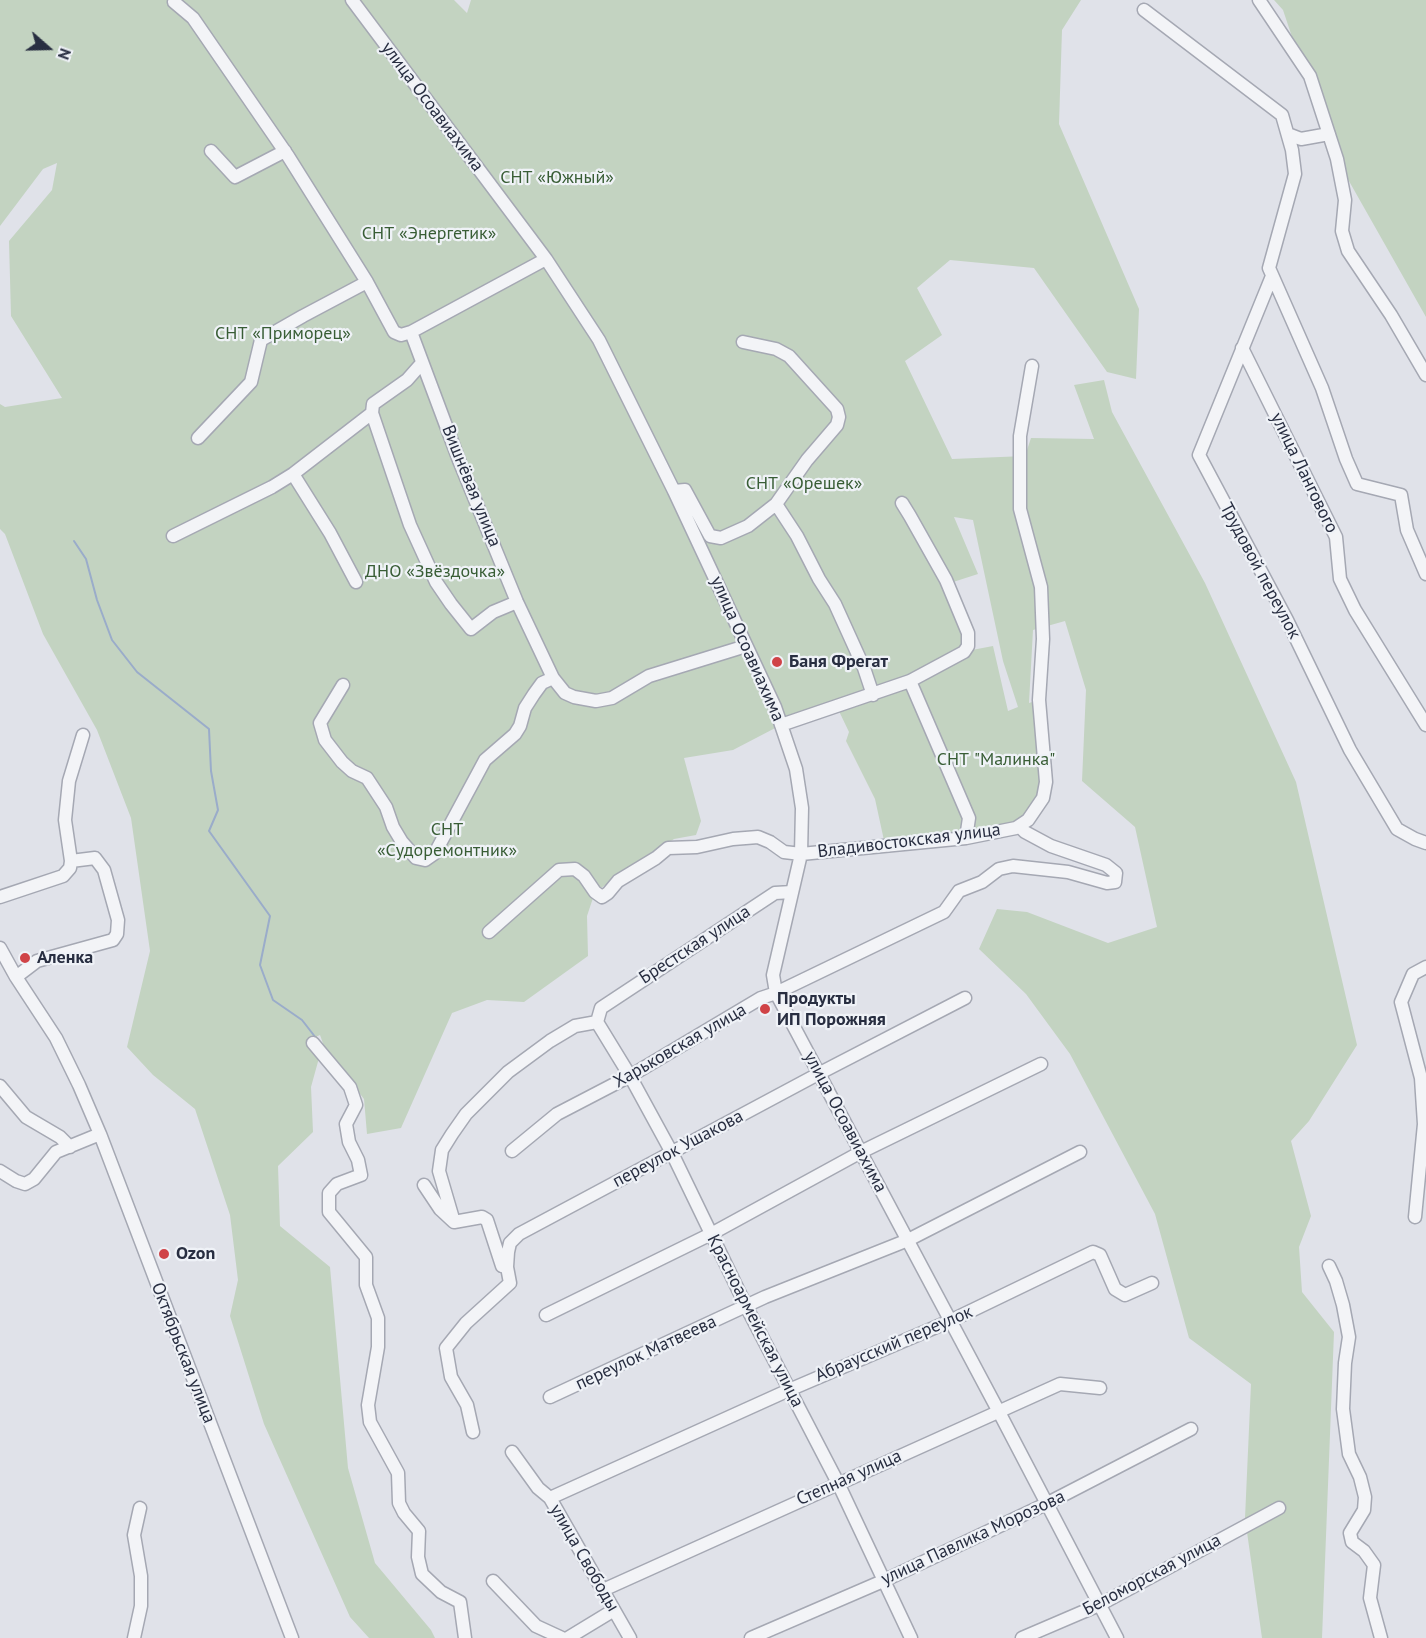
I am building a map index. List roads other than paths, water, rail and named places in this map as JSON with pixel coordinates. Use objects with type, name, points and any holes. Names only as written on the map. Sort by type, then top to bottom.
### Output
[{"type":"street","name":"улица Осоавиахима","points":[[352,0],[546,259],[599,340],[674,491],[775,706],[795,769],[802,808],[801,854],[773,975],[776,993],[1117,1638]]},
{"type":"street","points":[[1259,0],[1310,76],[1337,159],[1345,200],[1342,231],[1348,251],[1391,315],[1426,375]]},
{"type":"street","points":[[174,2],[193,18],[285,151],[367,282],[394,332],[401,335],[411,332],[546,259]]},
{"type":"street","points":[[1144,10],[1282,115],[1292,150],[1295,174],[1269,268],[1322,388],[1357,484],[1401,495],[1407,530],[1421,549],[1426,574]]},
{"type":"street","points":[[1288,134],[1301,139],[1329,134]]},
{"type":"street","points":[[211,151],[235,177],[285,151]]},
{"type":"street","name":"Трудовой переулок","points":[[1272,276],[1199,455],[1287,620],[1350,750],[1397,829],[1426,843]]},
{"type":"street","points":[[198,438],[251,382],[261,340],[367,282]]},
{"type":"street","name":"Вишнёвая улица","points":[[411,332],[460,463],[517,602],[553,678],[565,693],[596,701],[612,698],[649,676],[746,646]]},
{"type":"street","points":[[674,491],[685,490],[710,536],[721,538],[748,526],[776,504],[807,459],[837,425],[839,417],[837,409],[789,356],[776,349],[743,342]]},
{"type":"street","name":"улица Лангового","points":[[1242,348],[1336,537],[1340,579],[1355,610],[1426,725]]},
{"type":"street","points":[[422,363],[407,380],[373,404],[372,413],[410,525],[436,582],[471,629],[493,612],[517,602]]},
{"type":"street","name":"Владивостокская улица","points":[[489,932],[559,870],[575,869],[585,876],[595,892],[602,897],[618,881],[668,848],[697,847],[733,839],[758,837],[784,852],[801,854],[966,838],[1016,828],[1028,820],[1043,798],[1046,782],[1039,700],[1043,639],[1041,587],[1020,509],[1020,436],[1032,366]]},
{"type":"street","points":[[173,536],[272,487],[293,474],[372,413]]},
{"type":"street","points":[[293,474],[330,533],[356,582]]},
{"type":"street","points":[[781,725],[910,681],[964,652],[968,646],[968,633],[946,580],[902,503]]},
{"type":"street","points":[[776,504],[797,536],[835,604],[864,668],[873,695]]},
{"type":"street","points":[[343,685],[320,723],[325,740],[342,762],[352,771],[367,778],[386,807],[393,827],[402,842],[416,858],[425,860],[435,853],[485,760],[515,734],[525,708],[534,694],[542,683],[553,678]]},
{"type":"street","points":[[910,681],[969,818],[966,838]]},
{"type":"street","points":[[0,897],[63,876],[70,868],[65,820],[69,781],[83,735]]},
{"type":"street","name":"Харьковская улица","points":[[512,1151],[557,1114],[630,1076],[761,998],[776,993],[944,912],[959,891],[982,882],[999,869],[1013,866],[1068,872],[1107,883],[1116,882],[1116,873],[1106,865],[1051,846],[1025,832],[1019,826]]},
{"type":"street","points":[[16,977],[37,962],[113,940],[117,934],[118,920],[104,870],[95,858],[71,861]]},
{"type":"street","name":"Брестская улица","points":[[597,1022],[601,1008],[775,893],[792,892]]},
{"type":"street","name":"Октябрьская улица","points":[[0,948],[56,1038],[79,1084],[292,1638]]},
{"type":"street","points":[[1414,1217],[1424,1124],[1423,1077],[1401,1002],[1413,974],[1426,967]]},
{"type":"street","name":"переулок Ушакова","points":[[473,1431],[466,1405],[451,1377],[446,1348],[466,1323],[510,1282],[507,1267],[510,1243],[519,1234],[965,998]]},
{"type":"street","points":[[454,1222],[439,1170],[442,1150],[466,1114],[508,1072],[550,1041],[575,1026],[597,1022]]},
{"type":"street","name":"Красноармейская улица","points":[[597,1022],[630,1076],[672,1153],[746,1306],[838,1483],[911,1638]]},
{"type":"street","points":[[313,1043],[350,1087],[356,1105],[346,1124],[349,1142],[358,1160],[361,1175],[337,1184],[328,1193],[329,1212],[366,1257],[366,1285],[378,1318],[378,1347],[368,1405],[370,1422],[398,1473],[399,1503],[419,1531],[417,1557],[422,1574],[441,1592],[460,1602],[465,1638]]},
{"type":"street","points":[[546,1315],[711,1233],[861,1152],[1041,1064]]},
{"type":"street","points":[[0,1086],[26,1117],[60,1137],[70,1147]]},
{"type":"street","points":[[0,1171],[25,1184],[34,1179],[56,1152],[100,1134]]},
{"type":"street","name":"переулок Матвеева","points":[[550,1397],[765,1297],[908,1240],[1080,1152]]},
{"type":"street","points":[[424,1185],[440,1209],[454,1222]]},
{"type":"street","points":[[454,1222],[482,1217],[487,1220],[502,1266],[507,1267]]},
{"type":"street","name":"Абраусский переулок","points":[[550,1498],[789,1390],[950,1321],[1093,1252],[1100,1255],[1115,1289],[1125,1294],[1152,1283]]},
{"type":"street","points":[[1329,1266],[1343,1305],[1349,1337],[1345,1363],[1343,1409],[1349,1454],[1360,1477],[1365,1497],[1364,1510],[1350,1533],[1352,1542],[1364,1551],[1374,1565],[1370,1598],[1381,1638]]},
{"type":"street","name":"Степная улица","points":[[603,1590],[1060,1383],[1100,1388]]},
{"type":"street","name":"улица Павлика Морозова","points":[[751,1638],[883,1581],[1046,1504],[1191,1430]]},
{"type":"street","name":"улица Свободы","points":[[512,1452],[538,1488],[550,1498],[630,1638]]},
{"type":"street","points":[[134,1638],[141,1606],[141,1576],[134,1535],[140,1508]]},
{"type":"street","name":"Беломорская улица","points":[[1022,1638],[1099,1605],[1279,1508]]},
{"type":"street","points":[[493,1581],[536,1626],[561,1638]]},
{"type":"street","points":[[568,1638],[614,1611]]},
{"type":"waterway","points":[[74,541],[86,559],[97,600],[112,640],[137,672],[209,729],[211,771],[218,810],[209,831],[270,916],[260,965],[273,1000],[302,1020],[316,1038]]},
{"type":"place","name":"Баня Фрегат","points":[[777,662]]},
{"type":"place","name":"Аленка","points":[[25,958]]},
{"type":"place","name":"Продукты ИП Порожняя","points":[[765,1009]]},
{"type":"place","name":"Ozon","points":[[164,1254]]},
{"type":"park label","name":"СНТ «Южный»","points":[[557,178]]},
{"type":"park label","name":"СНТ «Энергетик»","points":[[429,234]]},
{"type":"park label","name":"СНТ «Приморец»","points":[[283,334]]},
{"type":"park label","name":"СНТ «Орешек»","points":[[804,484]]},
{"type":"park label","name":"ДНО «Звёздочка»","points":[[435,572]]},
{"type":"park label","name":"СНТ \"Малинка\"","points":[[996,760]]},
{"type":"park label","name":"СНТ «Судоремонтник»","points":[[447,840]]}]
